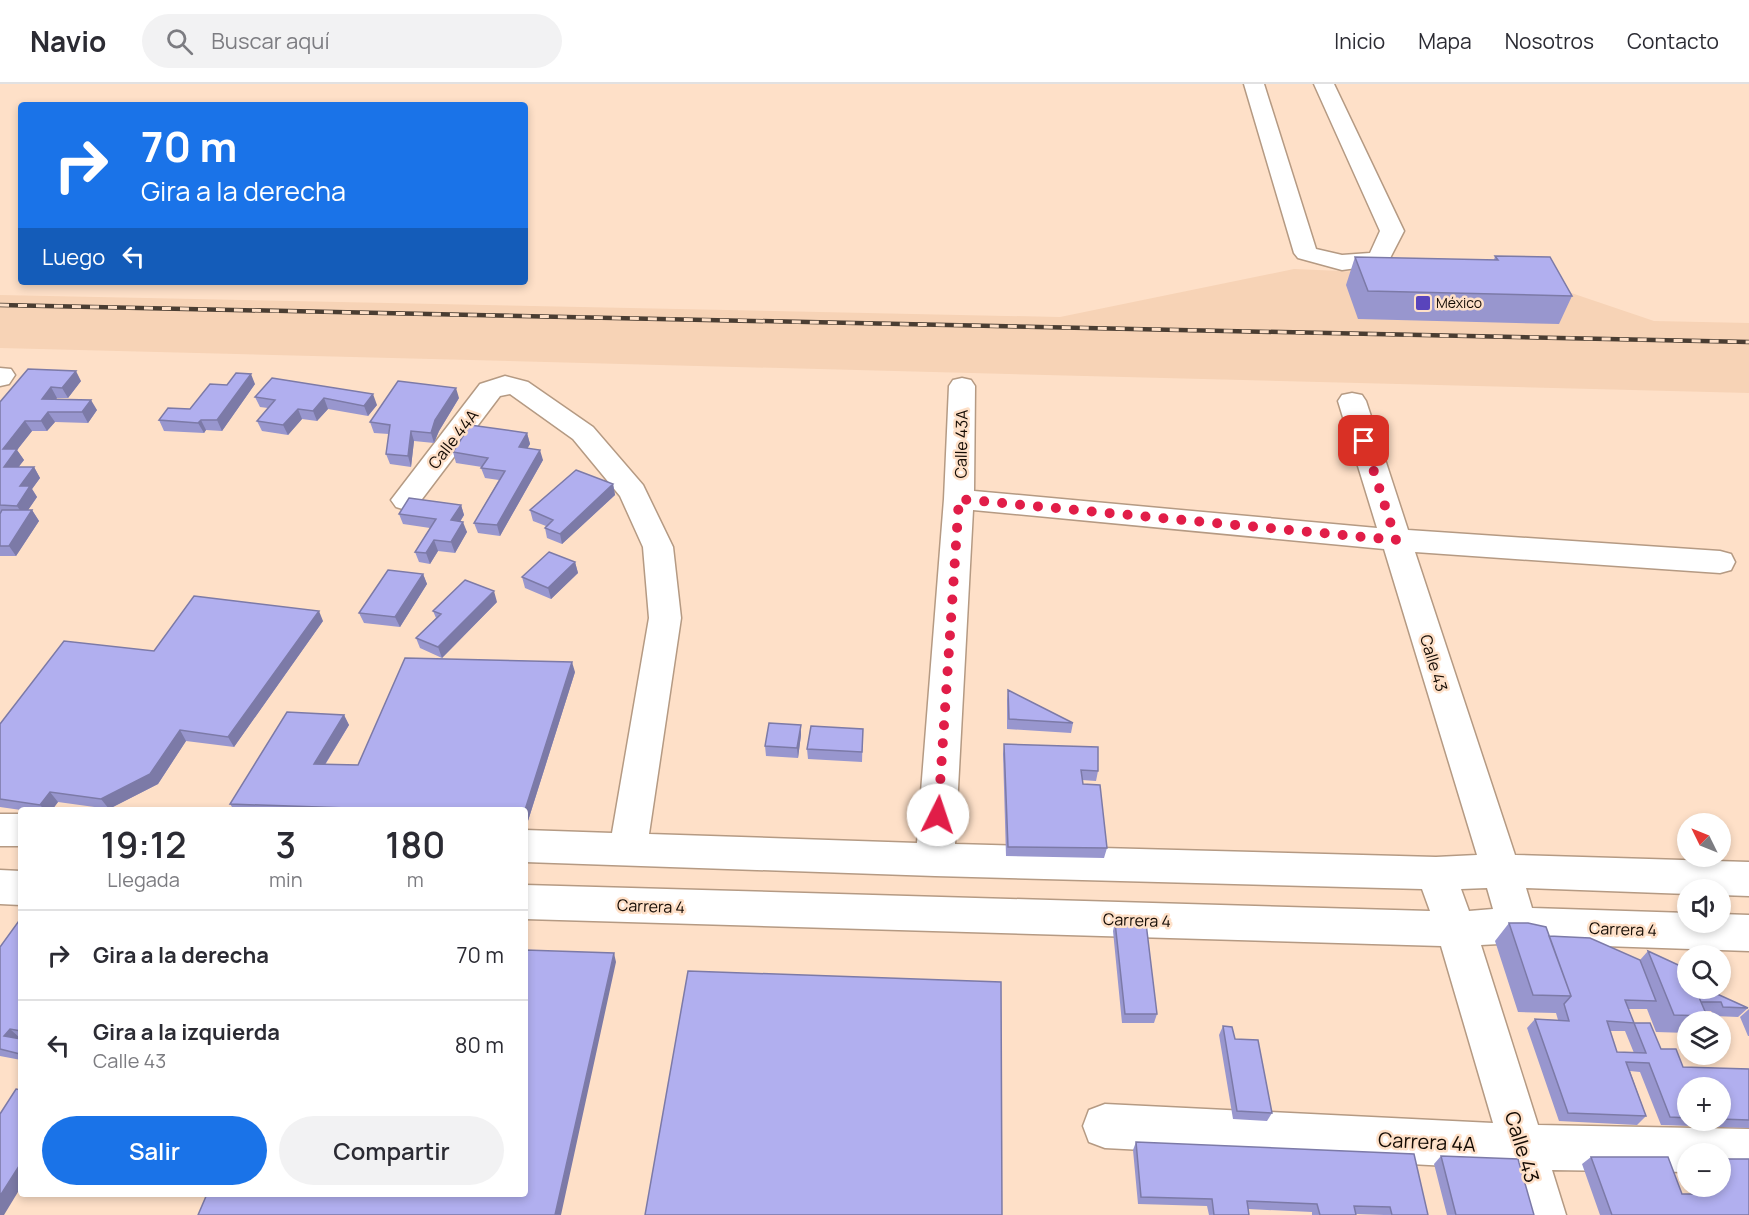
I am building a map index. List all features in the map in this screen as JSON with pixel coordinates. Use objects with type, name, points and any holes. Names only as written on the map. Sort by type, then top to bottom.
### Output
[{"type":"street","points":[[1254,84],[1306,253],[1330,263],[1379,259],[1392,231],[1324,84]]},
{"type":"street","name":"Calle 44A","points":[[406,500],[490,390],[505,384],[519,388],[583,433],[633,492],[658,547],[665,618],[628,849]]},
{"type":"street","name":"Calle 43A","points":[[935,860],[959,499],[962,386]]},
{"type":"street","name":"Calle 43","points":[[1352,401],[1518,925]]},
{"type":"street","points":[[959,499],[1396,540],[1720,562]]},
{"type":"street","points":[[0,830],[18,830]]},
{"type":"street","points":[[528,846],[935,860],[1436,873],[1500,871],[1749,879]]},
{"type":"street","name":"Calle 43","points":[[1436,873],[1456,929],[1543,1215]]},
{"type":"street","name":"Carrera 4","points":[[528,902],[1456,929],[1518,925],[1749,933]]},
{"type":"street","name":"Carrera 4A","points":[[1105,1126],[1522,1147],[1749,1151]]},
{"type":"shaded area","points":[[1294,269],[1530,279],[1654,321],[1749,323],[1749,393],[0,348],[0,295],[1060,317]]},
{"type":"building","points":[[1495,256],[1550,257],[1572,296],[1368,291],[1355,257],[1498,260]]},
{"type":"building","points":[[28,369],[76,371],[62,388],[51,387],[42,399],[91,400],[82,412],[48,412],[41,421],[25,421],[3,449],[17,449],[4,467],[34,467],[20,486],[30,486],[17,506],[0,505],[0,402]]},
{"type":"building","points":[[236,373],[251,374],[217,420],[201,420],[198,423],[159,420],[168,408],[190,409],[210,384],[227,385]]},
{"type":"building","points":[[272,378],[373,394],[364,406],[324,398],[313,411],[298,409],[283,425],[257,421],[275,400],[255,397]]},
{"type":"building","points":[[398,381],[456,388],[435,420],[431,433],[411,431],[408,456],[386,454],[390,425],[370,422]]},
{"type":"building","points":[[470,425],[527,433],[519,447],[540,450],[497,525],[474,523],[505,471],[481,468],[488,458],[453,452]]},
{"type":"building","points":[[576,470],[613,484],[560,534],[545,528],[553,520],[530,510]]},
{"type":"building","points":[[409,498],[461,505],[451,520],[463,522],[451,542],[434,540],[426,553],[415,552],[436,519],[399,514]]},
{"type":"building","points":[[2,510],[32,510],[9,546],[0,546]]},
{"type":"building","points":[[549,552],[575,562],[548,588],[522,577]]},
{"type":"building","points":[[388,570],[423,574],[395,617],[359,613]]},
{"type":"building","points":[[465,580],[494,591],[438,647],[416,638],[441,614],[433,611]]},
{"type":"building","points":[[194,596],[319,611],[228,737],[180,730],[150,774],[101,799],[50,792],[40,805],[0,799],[0,724],[64,641],[154,651]]},
{"type":"building","points":[[405,658],[572,662],[526,807],[318,807],[230,804],[287,712],[344,715],[314,764],[358,765]]},
{"type":"building","points":[[1008,690],[1073,723],[1009,719]]},
{"type":"building","points":[[769,723],[801,725],[797,748],[765,746]]},
{"type":"building","points":[[811,726],[863,729],[862,752],[807,749]]},
{"type":"building","points":[[1004,744],[1098,747],[1098,771],[1081,770],[1083,784],[1100,785],[1107,848],[1008,847]]},
{"type":"building","points":[[18,922],[18,1030],[10,1029],[4,1036],[18,1038],[18,1054],[0,1049],[0,947]]},
{"type":"building","points":[[1115,922],[1146,923],[1157,1014],[1125,1014]]},
{"type":"building","points":[[1509,923],[1528,923],[1546,927],[1571,996],[1533,995]]},
{"type":"building","points":[[1549,936],[1590,938],[1640,960],[1656,1001],[1625,1000],[1634,1023],[1650,1023],[1661,1049],[1676,1049],[1677,1065],[1749,1069],[1749,1120],[1731,1119],[1731,1077],[1677,1077],[1677,1117],[1670,1117],[1649,1063],[1626,1062],[1646,1116],[1568,1113],[1535,1019],[1569,1021],[1564,1004],[1571,996]],"holes":[[[1607,1021],[1634,1023],[1646,1053],[1617,1052]]]},
{"type":"building","points":[[528,950],[614,953],[555,1215],[198,1215],[206,1197],[528,1197]]},
{"type":"building","points":[[1648,951],[1677,964],[1677,999],[1700,999],[1705,1011],[1677,1011],[1677,1015],[1674,1015]]},
{"type":"building","points":[[688,971],[1001,982],[1002,1215],[645,1215]]},
{"type":"building","points":[[1700,999],[1728,999],[1748,1008],[1723,1007],[1721,1002],[1701,1002]]},
{"type":"building","points":[[1223,1026],[1232,1027],[1235,1039],[1258,1040],[1272,1113],[1237,1111]]},
{"type":"building","points":[[16,1089],[18,1089],[18,1168],[0,1196],[0,1114]]},
{"type":"building","points":[[1136,1142],[1414,1154],[1428,1215],[1392,1215],[1390,1207],[1354,1206],[1356,1215],[1320,1215],[1317,1204],[1247,1201],[1249,1215],[1214,1215],[1212,1199],[1141,1197]]},
{"type":"building","points":[[1441,1156],[1518,1159],[1534,1215],[1456,1215]]},
{"type":"building","points":[[1591,1157],[1668,1157],[1677,1181],[1677,1197],[1731,1197],[1731,1159],[1749,1159],[1749,1215],[1612,1215]]},
{"type":"railway","points":[[0,305],[1749,342]]},
{"type":"place","name":"México","points":[[1423,303]]},
{"type":"route","points":[[938,815],[959,499],[1396,540],[1364,441]]}]
